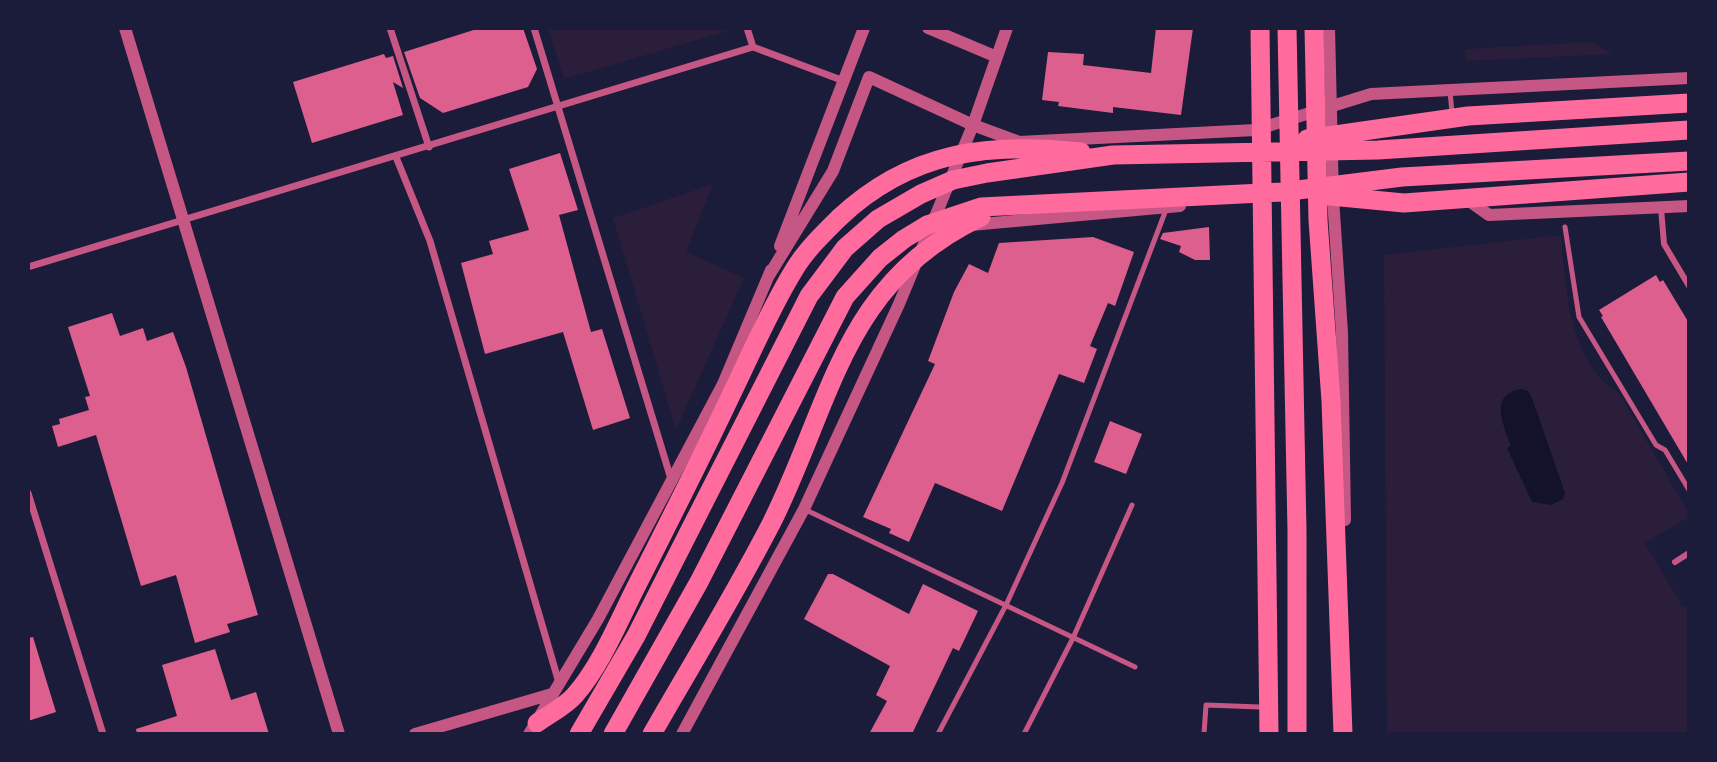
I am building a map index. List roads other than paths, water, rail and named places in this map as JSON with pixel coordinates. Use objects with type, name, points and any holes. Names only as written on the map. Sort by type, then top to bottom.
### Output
[{"type":"highway","points":[[1260,28],[1269,734]]},
{"type":"highway","points":[[1287,28],[1285,195],[1297,531],[1297,734]]},
{"type":"highway","points":[[1314,28],[1318,220],[1331,401],[1346,734]]},
{"type":"highway","points":[[1214,152],[1468,116],[1689,103]]},
{"type":"highway","points":[[533,729],[575,696],[600,656],[683,496],[795,268],[827,229],[879,186],[911,169],[951,154],[985,149],[1113,155],[1378,150],[1689,130]]},
{"type":"highway","points":[[579,734],[636,636],[808,296],[845,248],[878,219],[900,205],[953,180],[1113,155]]},
{"type":"highway","points":[[1285,195],[1402,177],[1689,161]]},
{"type":"highway","points":[[612,734],[699,582],[827,326],[845,298],[880,258],[927,225],[981,207],[1019,204],[1285,195],[1404,203],[1689,182]]},
{"type":"highway","points":[[652,734],[772,521],[849,342],[877,298],[911,259],[931,244],[981,217],[1019,204]]},
{"type":"street","points":[[125,28],[339,734]]},
{"type":"street","points":[[390,28],[429,147]]},
{"type":"street","points":[[534,28],[672,481]]},
{"type":"street","points":[[747,28],[753,47]]},
{"type":"street","points":[[533,729],[672,481],[723,384],[768,277],[864,28]]},
{"type":"street","points":[[928,28],[997,57]]},
{"type":"street","points":[[682,734],[804,509],[899,304],[973,125],[1007,28]]},
{"type":"street","points":[[1251,28],[1255,130],[1260,734]]},
{"type":"street","points":[[1329,28],[1333,198],[1342,333],[1346,734]]},
{"type":"street","points":[[28,267],[753,47],[844,81]]},
{"type":"street","points":[[768,277],[833,171],[869,77],[973,125],[1019,142],[1255,130],[1287,123],[1371,94],[1689,78]]},
{"type":"street","points":[[396,157],[430,241],[556,689]]},
{"type":"street","points":[[929,229],[1255,200],[1285,195],[1333,198],[1458,193],[1489,215],[1689,206]]},
{"type":"street","points":[[1661,208],[1664,244],[1689,286]]},
{"type":"street","points":[[28,493],[103,734]]},
{"type":"street","points":[[1675,562],[1689,553]]},
{"type":"street","points":[[415,734],[556,689]]},
{"type":"lane","points":[[1450,89],[1453,128]]},
{"type":"lane","points":[[1454,141],[1455,154]]},
{"type":"lane","points":[[1456,167],[1457,180]]},
{"type":"lane","points":[[938,734],[1006,605],[1062,482],[1167,207]]},
{"type":"lane","points":[[1565,227],[1579,317],[1656,445],[1665,450],[1689,490]]},
{"type":"lane","points":[[1024,734],[1073,638],[1132,505]]},
{"type":"lane","points":[[804,509],[1135,667]]},
{"type":"lane","points":[[1204,734],[1206,705],[1260,707]]}]
